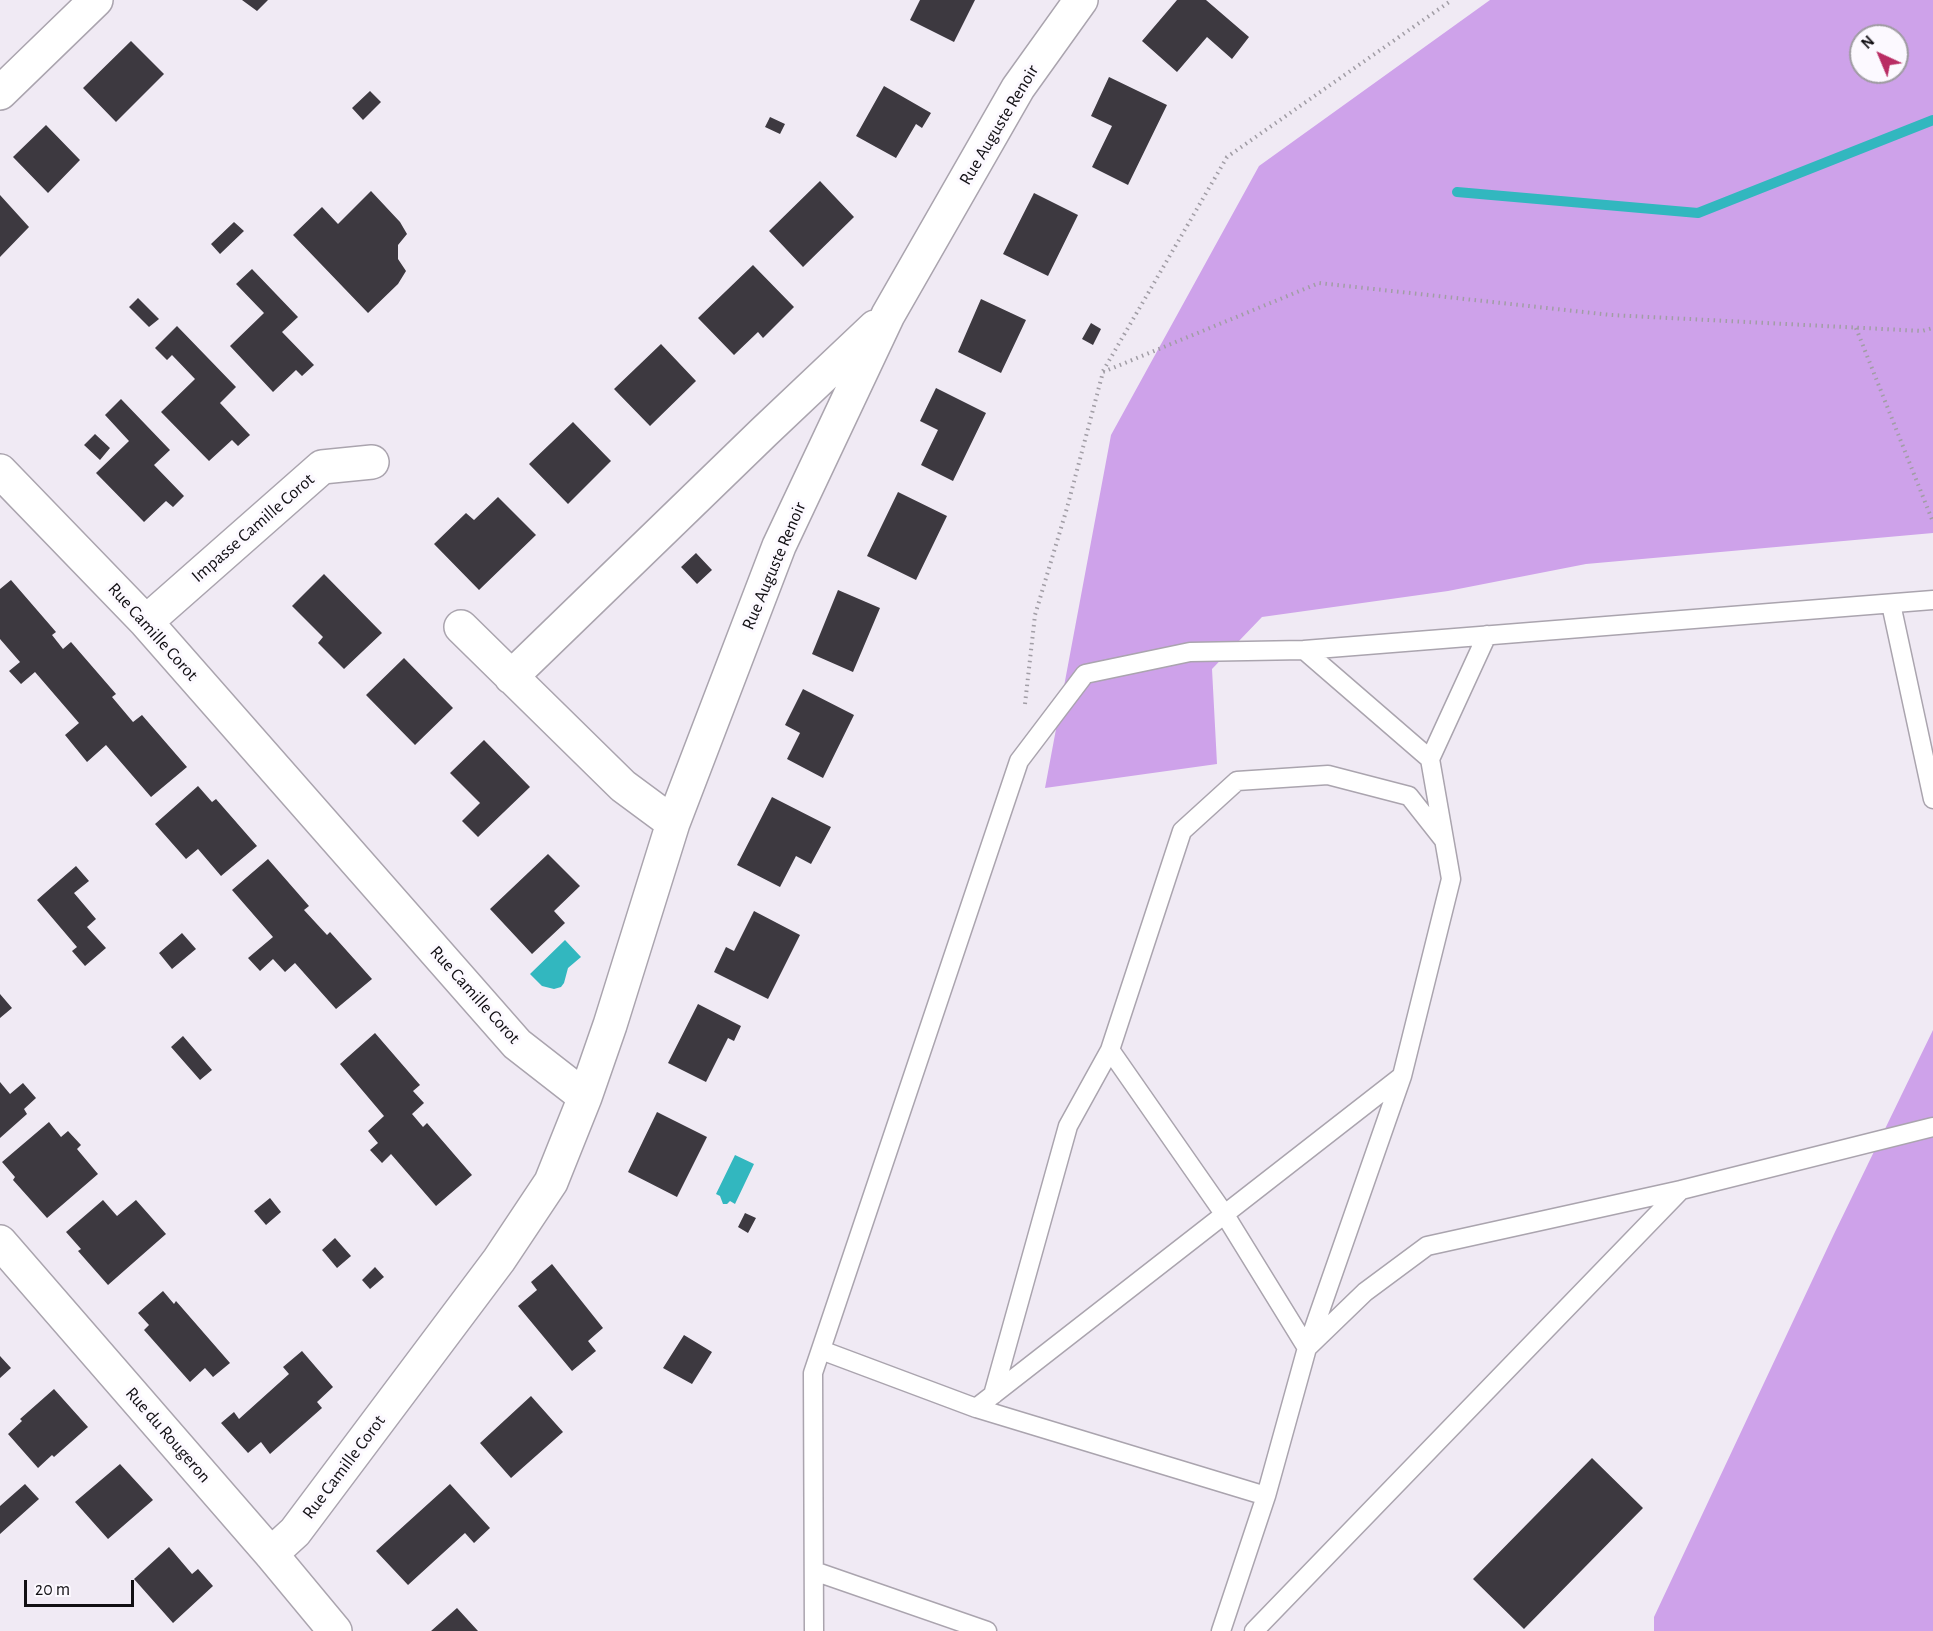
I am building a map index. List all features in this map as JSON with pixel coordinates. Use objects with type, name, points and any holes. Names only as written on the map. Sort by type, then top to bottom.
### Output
[{"type":"street","points":[[0,93],[96,0]]},
{"type":"street","name":"Rue Auguste Renoir","points":[[585,1097],[614,1013],[673,823],[779,546],[888,315],[1018,88],[1081,0]]},
{"type":"street","name":"Rue Auguste Renoir","points":[[511,677],[888,315]]},
{"type":"street","name":"Impasse Camille Corot","points":[[146,622],[322,467],[372,462]]},
{"type":"street","name":"Rue Camille Corot","points":[[0,471],[146,622],[517,1044],[585,1097],[551,1182],[500,1260],[295,1532],[271,1554]]},
{"type":"street","points":[[461,627],[623,786],[673,823]]},
{"type":"street","name":"Rue du Rougeron","points":[[0,1242],[271,1554],[334,1631]]},
{"type":"lane","points":[[814,1631],[813,1373],[1019,761],[1085,674],[1191,652],[1305,650],[1933,600]]},
{"type":"lane","points":[[1891,604],[1933,799]]},
{"type":"lane","points":[[1221,1631],[1266,1497],[1307,1348],[1402,1076],[1451,879],[1430,759],[1487,635]]},
{"type":"lane","points":[[1305,650],[1430,759]]},
{"type":"lane","points":[[993,1395],[1068,1126],[1110,1050],[1182,831],[1237,781],[1328,775],[1409,796],[1444,840]]},
{"type":"lane","points":[[1110,1050],[1224,1215],[1307,1348]]},
{"type":"lane","points":[[976,1408],[1402,1076]]},
{"type":"lane","points":[[1307,1348],[1365,1292],[1427,1246],[1681,1190],[1933,1126]]},
{"type":"lane","points":[[1254,1631],[1681,1190]]},
{"type":"lane","points":[[821,1350],[976,1408],[1266,1497]]},
{"type":"lane","points":[[814,1571],[987,1631]]},
{"type":"path","points":[[1025,705],[1035,615],[1103,372],[1227,157],[1452,0]]},
{"type":"path","points":[[1103,372],[1319,283],[1611,315],[1922,331],[1933,328]]},
{"type":"path","points":[[1856,327],[1933,522]]},
{"type":"shaded area","points":[[1490,0],[1933,0],[1933,533],[1586,564],[1448,591],[1262,617],[1212,669],[1217,764],[1045,788],[1111,435],[1259,166]]},
{"type":"shaded area","points":[[1933,1030],[1933,1631],[1654,1631],[1654,1617],[1834,1234]]},
{"type":"water","points":[[565,940],[581,957],[568,968],[561,987],[554,989],[542,986],[530,974]]},
{"type":"water","points":[[735,1155],[754,1164],[735,1204],[730,1201],[723,1204],[720,1196],[716,1194]]},
{"type":"building","points":[[242,0],[268,0],[257,11]]},
{"type":"building","points":[[920,0],[975,0],[954,42],[910,20]]},
{"type":"building","points":[[1177,0],[1206,0],[1249,37],[1232,59],[1207,37],[1177,72],[1142,41]]},
{"type":"building","points":[[131,41],[164,74],[116,122],[83,88]]},
{"type":"building","points":[[1109,77],[1167,105],[1128,185],[1092,167],[1112,126],[1091,116]]},
{"type":"building","points":[[884,86],[931,113],[922,128],[916,124],[896,158],[856,136]]},
{"type":"building","points":[[370,91],[381,102],[363,120],[352,108]]},
{"type":"building","points":[[770,117],[785,124],[780,134],[765,127]]},
{"type":"building","points":[[46,125],[80,160],[48,193],[13,157]]},
{"type":"building","points":[[820,181],[854,217],[803,267],[769,231]]},
{"type":"building","points":[[371,191],[400,222],[407,234],[398,245],[398,259],[406,271],[398,284],[368,313],[293,235],[322,207],[338,224]]},
{"type":"building","points":[[1034,193],[1078,215],[1048,276],[1003,254]]},
{"type":"building","points":[[0,195],[29,227],[0,257]]},
{"type":"building","points":[[234,222],[244,231],[220,254],[211,244]]},
{"type":"building","points":[[753,265],[794,307],[763,338],[758,332],[734,355],[698,318]]},
{"type":"building","points":[[252,269],[298,317],[282,332],[314,365],[302,376],[296,370],[273,392],[230,346],[264,313],[236,284]]},
{"type":"building","points":[[138,298],[159,319],[149,327],[129,307]]},
{"type":"building","points":[[981,299],[1026,320],[1001,373],[958,352]]},
{"type":"building","points":[[1091,323],[1101,329],[1093,345],[1082,339]]},
{"type":"building","points":[[177,326],[236,387],[220,403],[250,435],[238,446],[232,440],[209,461],[161,412],[195,379],[172,355],[167,360],[155,348]]},
{"type":"building","points":[[661,344],[696,381],[650,426],[614,389]]},
{"type":"building","points":[[936,388],[986,413],[953,481],[921,465],[938,430],[920,421]]},
{"type":"building","points":[[121,399],[170,450],[154,465],[184,496],[173,507],[166,501],[144,522],[96,473],[129,441],[105,415]]},
{"type":"building","points":[[573,422],[611,461],[568,504],[529,464]]},
{"type":"building","points":[[95,434],[110,448],[100,460],[84,445]]},
{"type":"building","points":[[898,492],[947,516],[916,580],[867,556]]},
{"type":"building","points":[[498,497],[536,535],[479,590],[434,544],[466,513],[474,520]]},
{"type":"building","points":[[696,553],[712,570],[697,584],[681,567]]},
{"type":"building","points":[[324,574],[382,633],[344,669],[318,643],[323,637],[292,606]]},
{"type":"building","points":[[11,580],[56,632],[52,635],[63,649],[71,642],[116,694],[112,697],[133,722],[142,715],[187,767],[151,797],[106,745],[87,762],[65,735],[79,723],[35,672],[21,684],[9,671],[20,662],[0,639],[0,589]]},
{"type":"building","points":[[838,590],[880,608],[853,672],[812,654]]},
{"type":"building","points":[[404,658],[453,708],[415,745],[366,695]]},
{"type":"building","points":[[803,689],[854,715],[823,778],[787,759],[800,733],[785,725]]},
{"type":"building","points":[[484,740],[530,787],[478,837],[462,821],[480,803],[450,773]]},
{"type":"building","points":[[198,786],[212,802],[216,799],[257,846],[221,876],[198,849],[186,859],[155,824]]},
{"type":"building","points":[[772,797],[831,827],[811,864],[796,856],[780,887],[737,865]]},
{"type":"building","points":[[548,854],[580,886],[554,911],[565,923],[532,954],[490,909]]},
{"type":"building","points":[[268,859],[309,906],[304,910],[327,935],[330,932],[372,979],[336,1009],[295,963],[285,972],[273,959],[260,971],[248,958],[273,937],[232,890]]},
{"type":"building","points":[[76,866],[89,881],[74,893],[96,919],[87,927],[106,948],[85,966],[72,951],[77,947],[37,900]]},
{"type":"building","points":[[754,911],[800,935],[768,999],[714,972],[726,947],[734,951]]},
{"type":"building","points":[[182,933],[196,949],[172,969],[159,953]]},
{"type":"building","points":[[0,994],[12,1008],[0,1018]]},
{"type":"building","points":[[698,1004],[741,1026],[734,1041],[728,1038],[706,1082],[668,1063]]},
{"type":"building","points":[[375,1033],[420,1085],[413,1091],[424,1103],[412,1114],[423,1127],[427,1123],[472,1175],[436,1206],[391,1154],[382,1163],[370,1150],[378,1143],[368,1131],[384,1116],[340,1064]]},
{"type":"building","points":[[183,1036],[212,1070],[200,1080],[171,1047]]},
{"type":"building","points":[[0,1082],[10,1094],[23,1083],[36,1098],[24,1109],[27,1114],[0,1138]]},
{"type":"building","points":[[657,1112],[707,1137],[677,1197],[628,1172]]},
{"type":"building","points":[[49,1122],[61,1137],[68,1131],[81,1145],[77,1149],[98,1174],[47,1218],[13,1180],[15,1177],[2,1162]]},
{"type":"building","points":[[270,1198],[281,1212],[266,1225],[254,1211]]},
{"type":"building","points":[[103,1200],[117,1216],[136,1200],[166,1234],[108,1285],[78,1251],[81,1249],[66,1232]]},
{"type":"building","points":[[745,1213],[756,1218],[748,1233],[738,1227]]},
{"type":"building","points":[[335,1238],[351,1256],[337,1268],[322,1250]]},
{"type":"building","points":[[552,1264],[603,1328],[588,1341],[596,1351],[572,1371],[518,1306],[537,1290],[531,1282]]},
{"type":"building","points":[[375,1267],[384,1277],[370,1289],[362,1280]]},
{"type":"building","points":[[163,1291],[174,1304],[176,1301],[230,1363],[213,1377],[205,1368],[190,1382],[144,1330],[149,1325],[138,1313]]},
{"type":"building","points":[[684,1335],[712,1352],[692,1384],[663,1368]]},
{"type":"building","points":[[302,1351],[333,1387],[317,1402],[322,1408],[270,1454],[261,1442],[248,1453],[221,1423],[234,1412],[239,1419],[289,1374],[283,1367]]},
{"type":"building","points":[[0,1356],[11,1368],[0,1378]]},
{"type":"building","points":[[54,1389],[88,1427],[38,1468],[8,1434],[22,1421],[20,1419]]},
{"type":"building","points":[[531,1396],[563,1432],[511,1478],[480,1443]]},
{"type":"building","points":[[1592,1458],[1643,1508],[1524,1629],[1473,1579]]},
{"type":"building","points":[[120,1464],[153,1500],[108,1539],[75,1502]]},
{"type":"building","points":[[25,1484],[39,1499],[0,1534],[0,1506]]},
{"type":"building","points":[[450,1484],[490,1528],[474,1543],[465,1533],[408,1585],[376,1551]]},
{"type":"building","points":[[169,1547],[192,1574],[198,1569],[213,1586],[173,1623],[134,1579]]},
{"type":"building","points":[[457,1608],[478,1631],[431,1631]]},
{"type":"waterway","points":[[1457,192],[1698,213],[1933,120]]}]
